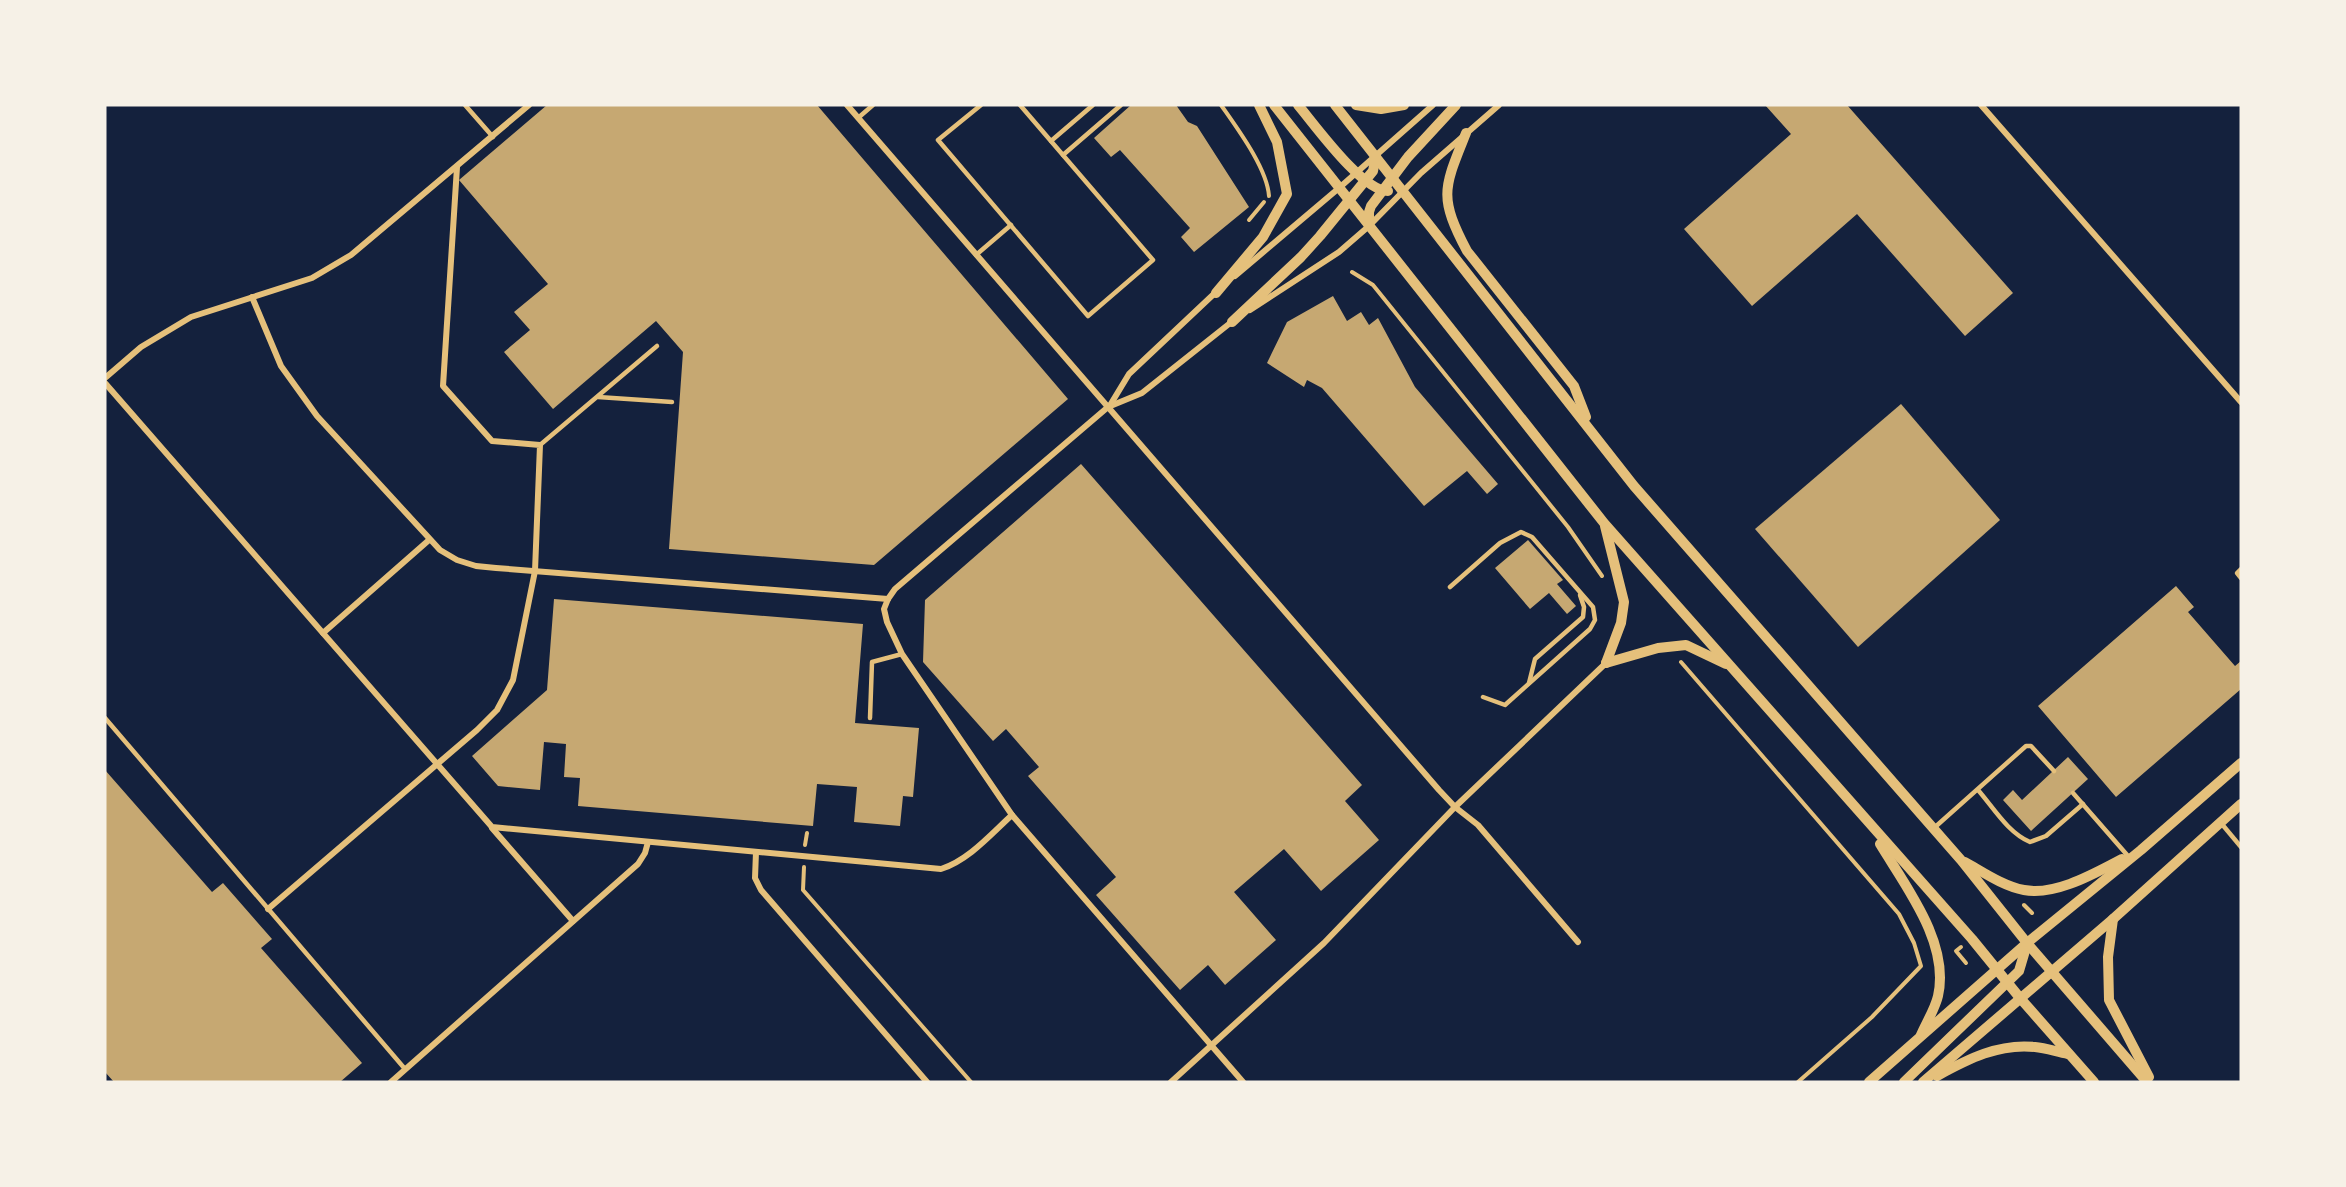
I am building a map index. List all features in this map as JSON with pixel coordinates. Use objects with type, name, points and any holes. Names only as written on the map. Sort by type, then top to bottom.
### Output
[{"type":"street","points":[[105,378],[141,347],[164,331],[199,314],[312,278],[330,269],[378,234],[529,105]]},
{"type":"street","points":[[847,105],[1455,807],[1478,825],[1578,942]]},
{"type":"street","points":[[1216,293],[1263,237],[1287,194],[1277,142],[1259,105]]},
{"type":"street","points":[[1274,105],[1604,523],[1972,939],[2007,983],[2094,1082]]},
{"type":"street","points":[[1298,105],[1361,177],[1383,190],[1403,190]]},
{"type":"street","points":[[1335,105],[1634,486],[1961,860],[2027,943],[2150,1082]]},
{"type":"street","points":[[1356,105],[1381,109],[1404,105]]},
{"type":"street","points":[[1243,1082],[1012,815],[902,654],[887,622],[884,609],[895,589],[1108,407],[1129,374],[1216,293],[1339,188],[1373,171],[1376,156],[1433,105]]},
{"type":"street","points":[[1369,226],[1371,206],[1408,157],[1456,105]]},
{"type":"street","points":[[1232,322],[1328,259],[1369,226],[1403,190],[1498,105]]},
{"type":"street","points":[[1981,105],[2241,402]]},
{"type":"street","points":[[1466,133],[1448,177],[1448,205],[1456,229],[1467,251],[1574,386],[1590,428]]},
{"type":"street","points":[[268,909],[487,721],[507,695],[515,672],[535,571],[540,445],[492,441],[443,386],[457,167]]},
{"type":"street","points":[[1108,407],[1142,393],[1232,322],[1301,258],[1349,201],[1361,177]]},
{"type":"street","points":[[252,297],[276,356],[299,393],[429,540],[457,560],[476,566],[888,599]]},
{"type":"street","points":[[105,383],[573,921]]},
{"type":"street","points":[[1172,1082],[1324,943],[1455,807],[1606,663],[1621,623],[1624,602],[1604,523]]},
{"type":"street","points":[[323,633],[429,540]]},
{"type":"street","points":[[1606,663],[1658,648],[1686,645],[1731,666]]},
{"type":"street","points":[[1869,1082],[2027,943],[2141,850],[2241,763]]},
{"type":"street","points":[[1925,1082],[2241,804]]},
{"type":"street","points":[[492,827],[941,869],[964,857],[1012,815]]},
{"type":"street","points":[[1868,823],[1923,916],[1939,960],[1938,996],[1920,1037]]},
{"type":"street","points":[[390,1082],[638,864],[645,853],[648,842]]},
{"type":"street","points":[[1961,860],[2007,884],[2025,890],[2039,891],[2076,882],[2141,850]]},
{"type":"street","points":[[756,852],[755,878],[761,890],[927,1082]]},
{"type":"street","points":[[2113,919],[2108,957],[2109,1000],[2150,1082]]},
{"type":"street","points":[[1904,1082],[2019,971],[2027,943]]},
{"type":"street","points":[[1925,1082],[1966,1060],[1998,1048],[2034,1047],[2068,1054]]},
{"type":"lane","points":[[465,105],[493,137]]},
{"type":"lane","points":[[858,118],[873,105]]},
{"type":"lane","points":[[981,105],[938,140],[1088,316],[1153,260],[1020,105]]},
{"type":"lane","points":[[1051,141],[1093,105]]},
{"type":"lane","points":[[1063,155],[1121,105]]},
{"type":"lane","points":[[976,255],[1011,225]]},
{"type":"lane","points":[[540,445],[657,346]]},
{"type":"lane","points":[[598,397],[672,402]]},
{"type":"lane","points":[[1450,587],[1500,543],[1521,532],[1532,537],[1593,607],[1595,620],[1590,629],[1505,705],[1483,697]]},
{"type":"lane","points":[[2241,569],[2237,573],[2241,578]]},
{"type":"lane","points":[[1529,683],[1535,659],[1583,617],[1584,608],[1579,592]]},
{"type":"lane","points":[[870,718],[872,662],[902,654]]},
{"type":"lane","points":[[105,718],[405,1069]]},
{"type":"lane","points":[[1933,829],[2026,746],[2031,746],[2054,771]]},
{"type":"lane","points":[[1978,790],[2004,821],[2017,834],[2030,842],[2046,836],[2083,804]]},
{"type":"lane","points":[[2073,793],[2128,856]]},
{"type":"lane","points":[[2221,823],[2241,847]]},
{"type":"path","points":[[1221,105],[1262,172],[1270,195],[1249,220]]},
{"type":"path","points":[[1352,272],[1373,285],[1568,527],[1603,578]]},
{"type":"path","points":[[1681,662],[1899,914],[1914,943],[1921,966],[1872,1017],[1798,1082]]},
{"type":"path","points":[[807,833],[803,891],[971,1082]]},
{"type":"path","points":[[2016,906],[2024,904],[2032,913]]},
{"type":"path","points":[[1964,945],[1956,951],[1966,963]]},
{"type":"building","points":[[547,105],[817,105],[1068,399],[874,565],[669,549],[683,352],[656,321],[553,409],[504,352],[530,330],[514,312],[548,284],[459,180]]},
{"type":"building","points":[[1131,105],[1176,105],[1188,122],[1197,126],[1249,207],[1194,252],[1181,237],[1190,228],[1120,150],[1111,157],[1094,138]]},
{"type":"building","points":[[1765,105],[1847,105],[2013,293],[1965,336],[1857,214],[1752,306],[1684,229],[1791,134]]},
{"type":"building","points":[[1333,296],[1347,321],[1361,312],[1369,325],[1378,318],[1415,387],[1498,484],[1487,494],[1467,471],[1424,506],[1322,388],[1307,380],[1304,387],[1267,363],[1287,322]]},
{"type":"building","points":[[1901,404],[2000,520],[1858,647],[1755,529]]},
{"type":"building","points":[[1081,464],[1362,785],[1345,801],[1379,840],[1321,891],[1284,849],[1234,892],[1276,940],[1225,985],[1208,965],[1180,990],[1096,895],[1116,877],[1028,776],[1039,767],[1006,729],[993,741],[923,662],[925,600]]},
{"type":"building","points":[[1528,540],[1563,580],[1557,584],[1576,606],[1567,614],[1549,593],[1530,609],[1495,568]]},
{"type":"building","points":[[2176,586],[2194,607],[2188,612],[2235,666],[2241,661],[2241,689],[2116,797],[2038,706]]},
{"type":"building","points":[[554,599],[863,624],[855,723],[919,728],[913,797],[903,796],[900,826],[854,822],[857,787],[817,784],[813,826],[578,806],[580,778],[564,777],[566,744],[544,742],[540,790],[498,786],[472,756],[547,690]]},
{"type":"building","points":[[2068,757],[2088,779],[2031,831],[2003,800],[2013,790],[2022,800]]},
{"type":"building","points":[[105,770],[212,892],[223,883],[272,939],[261,948],[362,1063],[340,1082],[114,1082],[105,1072]]}]
